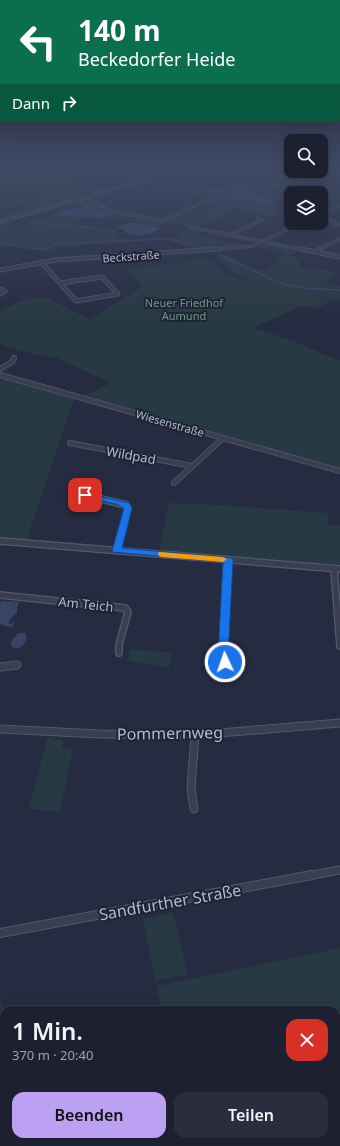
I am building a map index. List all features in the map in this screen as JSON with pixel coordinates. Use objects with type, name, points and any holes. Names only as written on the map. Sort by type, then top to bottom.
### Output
[{"type":"street","points":[[0,222],[12,218]]},
{"type":"street","points":[[155,218],[164,220],[167,218]]},
{"type":"street","points":[[229,235],[262,220],[259,218]]},
{"type":"street","points":[[328,221],[340,225]]},
{"type":"street","points":[[189,227],[340,257]]},
{"type":"street","points":[[262,242],[287,230]]},
{"type":"street","points":[[314,252],[340,239]]},
{"type":"street","name":"Beckstraße","points":[[0,270],[56,260],[200,251],[252,246],[262,242]]},
{"type":"street","points":[[41,262],[76,301],[118,294],[102,277],[60,283]]},
{"type":"street","points":[[0,289],[5,291],[0,294]]},
{"type":"street","points":[[0,369],[12,362],[14,358]]},
{"type":"street","name":"Wiesenstraße","points":[[0,375],[340,471]]},
{"type":"street","points":[[174,483],[223,438]]},
{"type":"street","name":"Wildpad","points":[[70,443],[192,466]]},
{"type":"street","points":[[77,496],[85,495],[126,505],[128,508],[116,551]]},
{"type":"street","points":[[0,541],[337,569],[340,646]]},
{"type":"street","points":[[225,662],[223,656],[228,560]]},
{"type":"street","name":"Am Teich","points":[[0,594],[125,608],[128,612],[119,645],[119,653]]},
{"type":"street","points":[[0,668],[17,665]]},
{"type":"street","name":"Pommernweg","points":[[0,729],[99,734],[195,735],[340,723]]},
{"type":"street","points":[[194,809],[191,788],[195,735]]},
{"type":"street","name":"Sandfurther Straße","points":[[0,933],[340,870]]},
{"type":"green space","points":[[42,218],[82,218],[81,221],[75,224],[95,226],[96,230],[114,229],[122,235],[113,236],[119,239],[162,237],[178,238],[183,231],[191,231],[196,233],[194,235],[246,246],[199,250],[195,247],[191,248],[167,239],[54,247],[55,251],[0,245],[0,224],[7,221],[20,226]]},
{"type":"green space","points":[[98,218],[129,218],[155,223],[167,227],[115,219]]},
{"type":"green space","points":[[171,218],[219,218],[197,228],[166,221]]},
{"type":"green space","name":"Neuer Friedhof Aumund","points":[[264,243],[299,250],[288,256],[299,259],[300,267],[337,272],[327,283],[340,286],[340,301],[332,300],[318,308],[301,306],[254,328],[296,342],[340,361],[340,468],[83,396],[111,383],[55,357],[51,358],[3,346],[0,342],[0,311],[26,299],[45,297],[89,319],[143,287],[127,268],[186,263],[194,258],[214,262],[223,272],[246,281],[248,280],[229,271],[220,261],[214,258],[221,253],[266,272],[269,267],[278,265],[276,264],[280,261],[277,260],[284,252],[258,247]]},
{"type":"green space","points":[[2,378],[74,399],[26,541],[0,539],[0,382]]},
{"type":"green space","points":[[169,503],[327,513],[329,525],[340,526],[340,566],[159,551]]},
{"type":"green space","points":[[130,649],[172,653],[169,668],[128,661]]},
{"type":"green space","points":[[47,738],[63,740],[62,748],[73,749],[60,812],[29,809]]},
{"type":"green space","points":[[173,912],[188,974],[155,981],[143,919]]},
{"type":"green space","points":[[340,948],[340,1006],[161,1006],[157,986]]},
{"type":"water","points":[[134,223],[151,225],[161,229],[154,231],[157,232],[144,235],[131,235],[117,227],[124,224]]},
{"type":"water","points":[[2,601],[19,602],[17,613],[11,618],[8,624],[15,622],[13,626],[9,627],[0,624],[0,603]]},
{"type":"water","points":[[18,633],[25,633],[27,639],[21,646],[15,648],[12,647],[11,642]]},
{"type":"waterway","points":[[33,223],[107,229],[114,233],[95,239]]},
{"type":"waterway","points":[[0,244],[44,250],[57,243],[67,244],[168,239],[203,249]]},
{"type":"waterway","points":[[38,249],[45,249]]},
{"type":"waterway","points":[[219,255],[283,284],[305,288],[340,290]]},
{"type":"railway","points":[[328,219],[340,223]]},
{"type":"slow traffic","points":[[162,554],[223,559]]},
{"type":"route","points":[[85,495],[119,502],[126,505],[128,508],[116,551],[228,560],[223,656],[225,662]]}]
